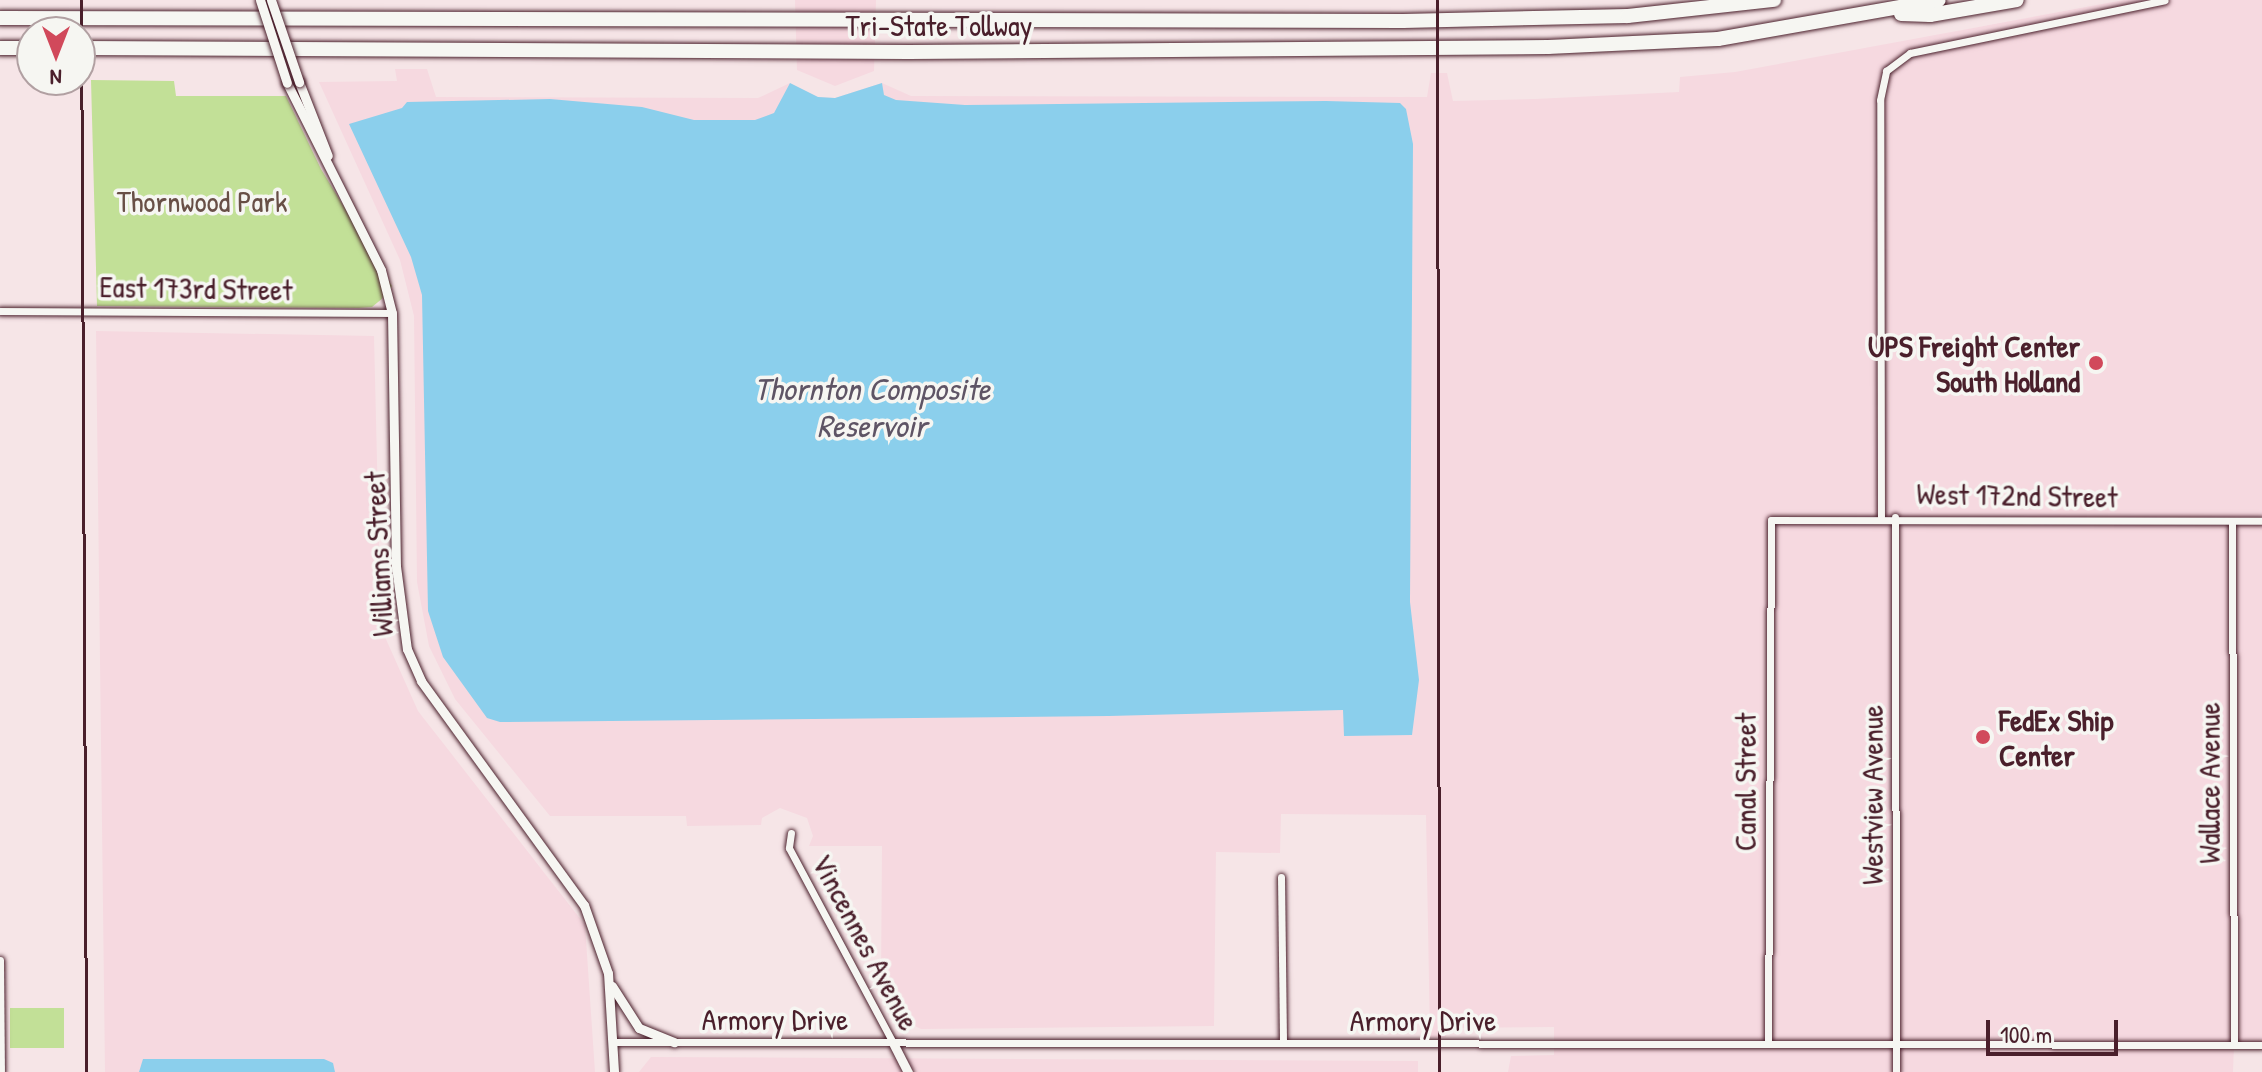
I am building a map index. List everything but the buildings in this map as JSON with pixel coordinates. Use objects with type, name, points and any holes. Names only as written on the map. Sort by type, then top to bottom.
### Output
[{"type":"highway","points":[[1628,16],[1709,0]]},
{"type":"highway","name":"Tri-State Tollway","points":[[0,18],[1403,21],[1628,16],[1774,0]]},
{"type":"highway","name":"Tri-State Tollway","points":[[96,48],[909,52],[1606,45],[1718,39],[1877,14],[1939,0]]},
{"type":"highway","points":[[1877,14],[1930,15],[2017,0]]},
{"type":"street","name":"Williams Street","points":[[260,0],[287,83],[314,142],[328,160]]},
{"type":"street","name":"Williams Street","points":[[271,0],[328,160],[381,270],[392,313],[396,566],[407,649],[421,681],[470,752],[572,885],[598,936],[608,973],[614,1072]]},
{"type":"street","points":[[1881,517],[1880,100],[1886,71],[1910,53],[2165,0]]},
{"type":"street","name":"East 173rd Street","points":[[0,311],[392,313]]},
{"type":"street","name":"West 172nd Street","points":[[1771,520],[1895,517],[2262,521]]},
{"type":"street","name":"Westview Avenue","points":[[1895,517],[1896,1072]]},
{"type":"street","name":"Canal Street","points":[[1768,1044],[1771,520]]},
{"type":"street","name":"Wallace Avenue","points":[[2232,521],[2234,1045]]},
{"type":"street","name":"Vincennes Avenue","points":[[791,833],[789,848],[908,1072]]},
{"type":"street","points":[[1281,877],[1283,1043]]},
{"type":"street","points":[[0,960],[1,1072]]},
{"type":"street","points":[[608,973],[617,998],[639,1028],[674,1042]]},
{"type":"street","name":"Armory Drive","points":[[613,1042],[2262,1045]]},
{"type":"shaded area","points":[[795,0],[876,0],[874,71],[835,86],[797,70]]},
{"type":"shaded area","points":[[2124,0],[2262,0],[2262,1045],[2234,1045],[2233,1072],[1508,1072],[1511,1056],[1554,1055],[1554,1027],[1446,1028],[1446,1037],[1430,1038],[1426,815],[1281,814],[1280,853],[1216,852],[1214,1026],[921,1029],[897,1017],[881,982],[882,846],[809,846],[813,836],[807,818],[780,808],[762,818],[761,825],[687,826],[686,816],[550,816],[455,699],[429,646],[417,582],[414,316],[400,260],[319,82],[397,81],[395,69],[427,69],[436,97],[758,98],[790,83],[818,97],[835,98],[882,83],[911,96],[1427,97],[1431,73],[1447,73],[1453,101],[1535,99],[1679,92],[1680,77],[1735,72]]},
{"type":"shaded area","points":[[96,331],[374,336],[381,628],[418,711],[585,925],[595,1072],[105,1072]]},
{"type":"shaded area","points":[[651,1057],[1418,1061],[1418,1072],[639,1072]]},
{"type":"green space","name":"Thornwood Park","points":[[96,80],[174,81],[176,96],[286,96],[321,169],[392,286],[389,293],[372,307],[359,308],[97,306],[91,96],[96,96]]},
{"type":"green space","points":[[10,1008],[64,1008],[64,1048],[10,1048]]},
{"type":"water","name":"Thornton Composite Reservoir","points":[[790,83],[818,97],[835,98],[882,83],[884,95],[896,100],[965,105],[1326,101],[1400,103],[1406,109],[1413,144],[1410,602],[1419,680],[1412,735],[1344,736],[1343,710],[1109,716],[500,722],[487,718],[443,657],[428,611],[422,295],[411,257],[349,124],[402,108],[407,102],[550,99],[642,107],[694,120],[755,120],[774,113]]},
{"type":"water","points":[[143,1059],[324,1059],[333,1063],[335,1072],[139,1072]]},
{"type":"railway","points":[[81,0],[86,1072]]},
{"type":"railway","points":[[1437,0],[1439,1072]]},
{"type":"place","name":"UPS Freight Center South Holland","points":[[2096,363]]},
{"type":"place","name":"FedEx Ship Center","points":[[1983,737]]}]
